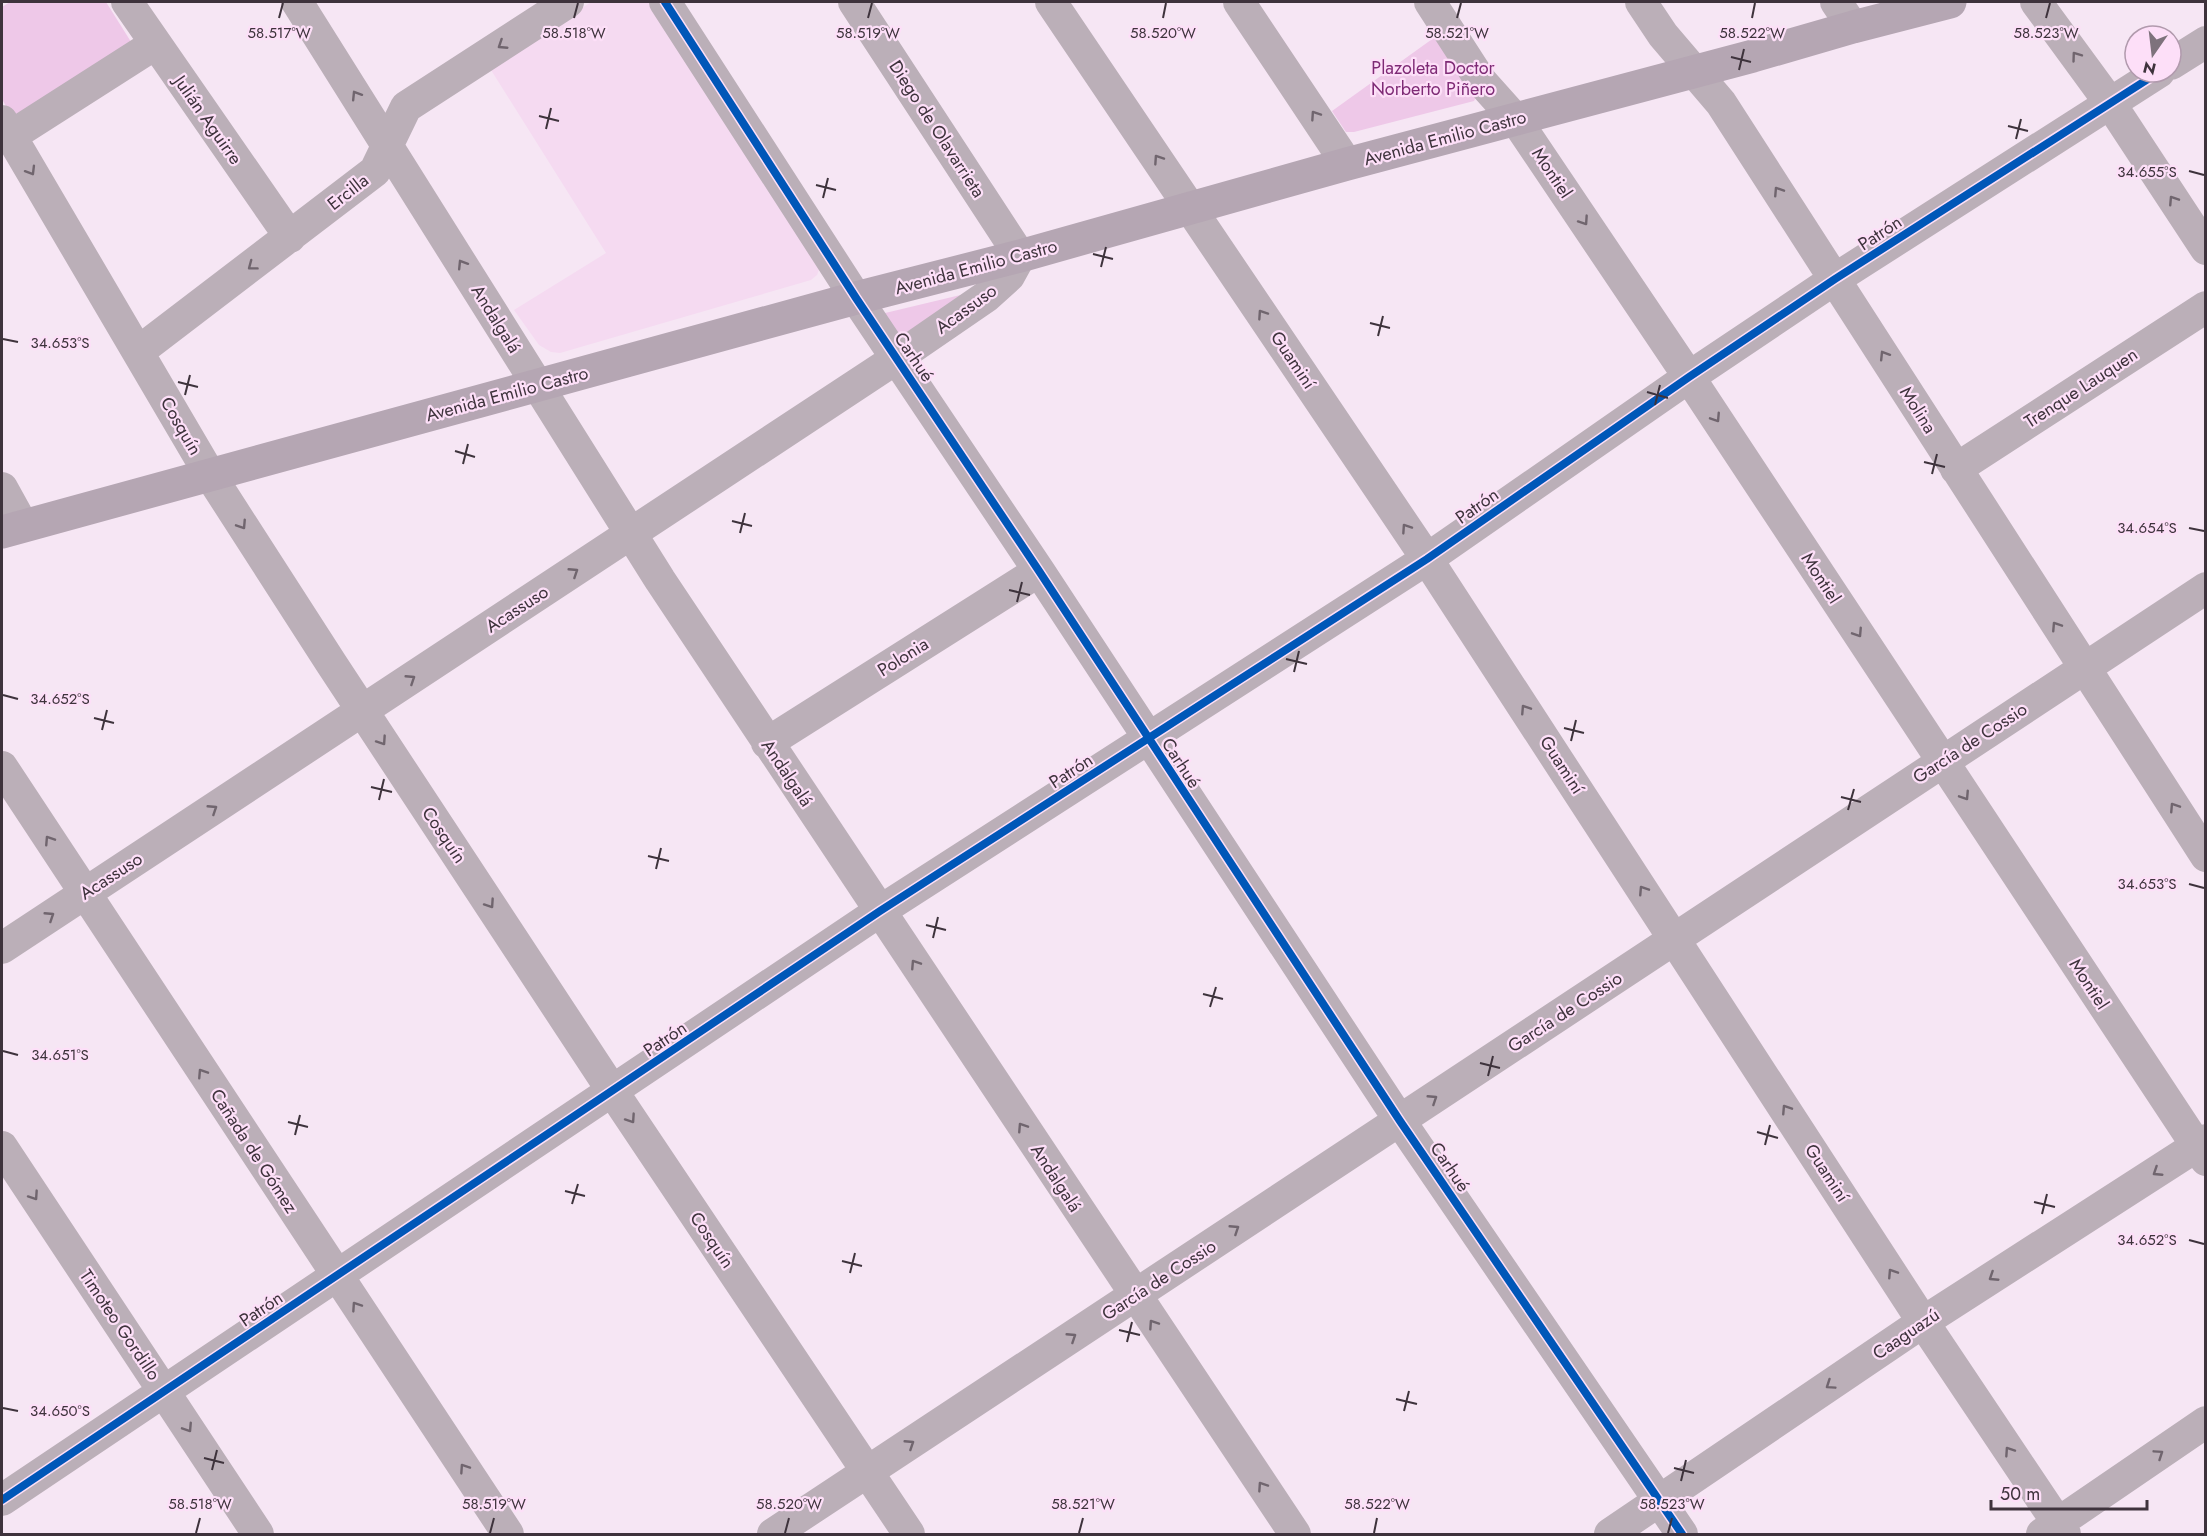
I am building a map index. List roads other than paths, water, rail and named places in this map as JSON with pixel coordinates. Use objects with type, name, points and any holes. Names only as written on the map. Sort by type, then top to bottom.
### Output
[{"type":"main road","name":"Avenida Emilio Castro","points":[[12,529],[856,298],[1020,256],[1347,164],[1695,72],[1844,14],[1950,2]]},
{"type":"street","name":"Julián Aguirre","points":[[127,2],[290,237]]},
{"type":"street","name":"Andalgalá","points":[[297,2],[632,535],[767,743],[1295,1534]]},
{"type":"street","name":"Ercilla","points":[[138,352],[375,171],[406,107],[568,2]]},
{"type":"street","name":"Carhué","points":[[665,2],[856,298],[1039,571],[1400,1121],[1682,1534]]},
{"type":"street","name":"Diego de Olavarrieta","points":[[854,2],[1020,256]]},
{"type":"street","name":"Guaminí","points":[[1051,2],[1427,559],[1923,1322],[2054,1531]]},
{"type":"street","points":[[1239,2],[1347,164]]},
{"type":"street","name":"Montiel","points":[[1430,2],[1481,81],[1516,120],[1689,376],[1942,762],[2202,1149]]},
{"type":"street","name":"Molina","points":[[1641,2],[1663,35],[1721,104],[2205,856]]},
{"type":"street","points":[[2036,2],[2110,104],[2205,249]]},
{"type":"street","points":[[2183,56],[2205,42]]},
{"type":"street","points":[[6,128],[155,44]]},
{"type":"street","name":"Patrón","points":[[2,1500],[880,911],[1427,559],[1689,376],[1835,279],[2141,84]]},
{"type":"street","name":"Cosquín","points":[[6,128],[210,475],[613,1092],[909,1534]]},
{"type":"street","name":"Acassuso","points":[[2,948],[632,535],[897,358],[987,296],[1009,276],[1020,256]]},
{"type":"street","name":"Trenque Lauquen","points":[[1956,469],[2205,307]]},
{"type":"street","points":[[2,488],[12,529]]},
{"type":"street","name":"Polonia","points":[[767,743],[1039,571]]},
{"type":"street","name":"García de Cossio","points":[[773,1534],[2205,588]]},
{"type":"street","name":"Cañada de Gómez","points":[[2,767],[508,1534]]},
{"type":"street","name":"Timoteo Gordillo","points":[[2,1147],[258,1534]]},
{"type":"street","name":"Caaguazú","points":[[1610,1534],[1923,1322],[2202,1149]]},
{"type":"street","points":[[2054,1531],[2205,1422]]},
{"type":"park label","name":"Plazoleta Doctor Norberto Piñero","points":[[1433,78]]}]
